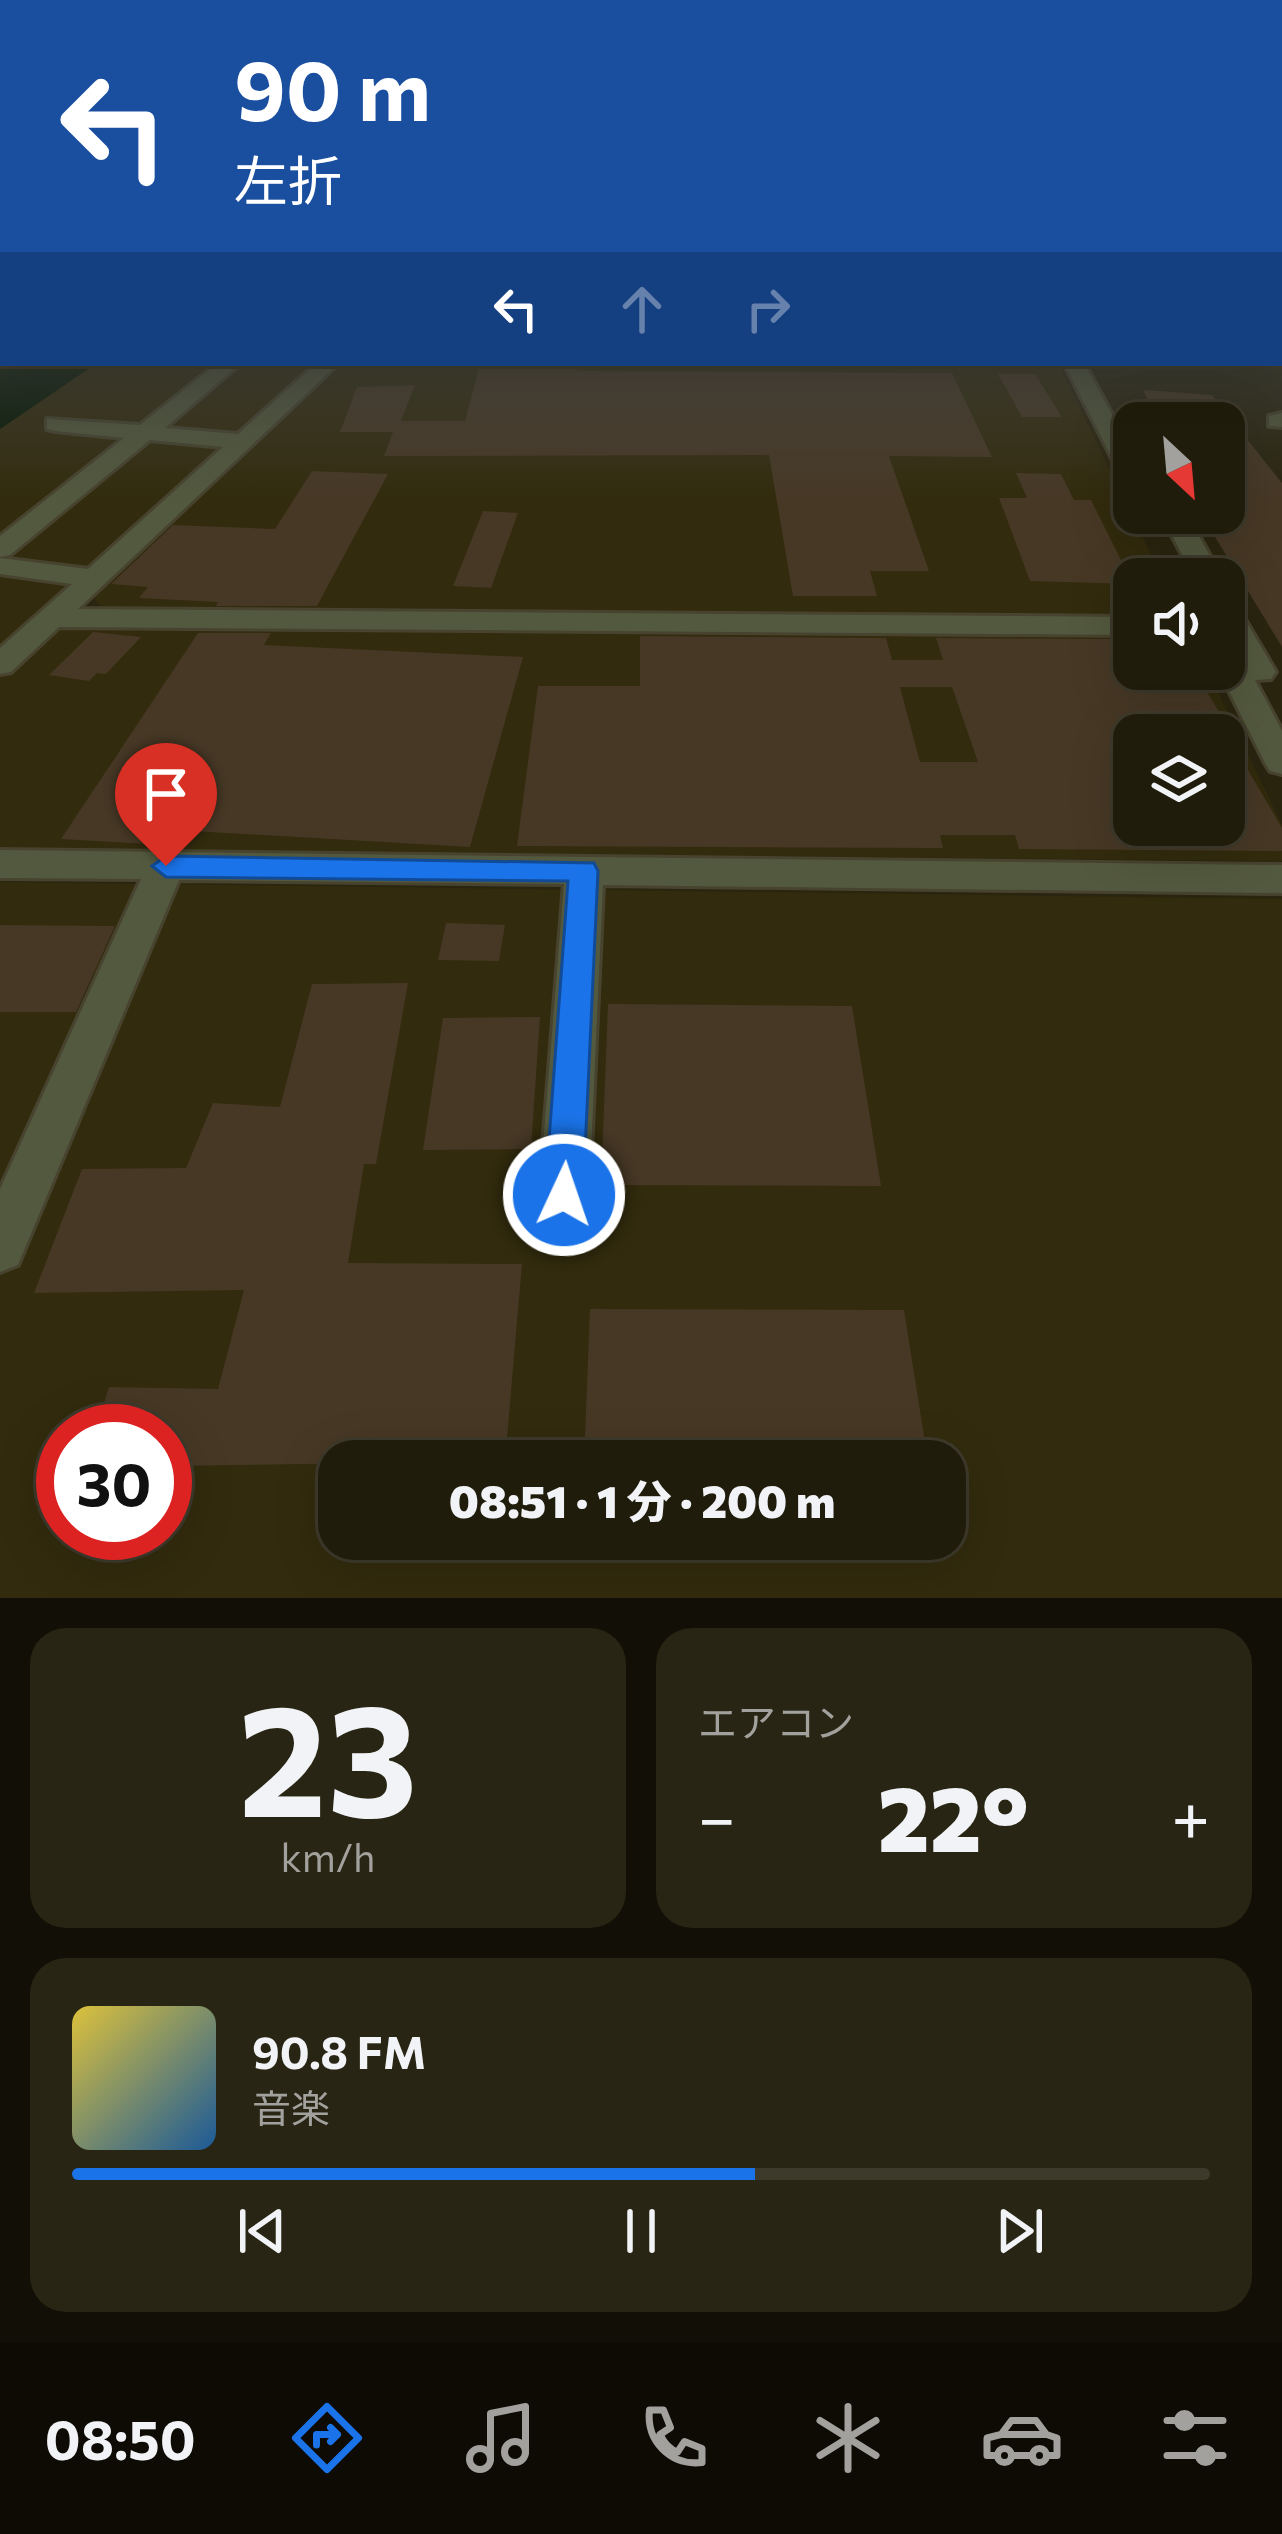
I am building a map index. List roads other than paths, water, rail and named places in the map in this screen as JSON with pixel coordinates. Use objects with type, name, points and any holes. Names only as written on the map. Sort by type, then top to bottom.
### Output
[{"type":"street","points":[[0,549],[228,366]]},
{"type":"street","points":[[0,665],[326,366]]},
{"type":"street","points":[[1076,366],[1113,438]]},
{"type":"street","points":[[1092,366],[1113,404]]},
{"type":"street","points":[[56,424],[244,442]]},
{"type":"street","points":[[0,566],[92,578]]},
{"type":"street","points":[[52,618],[1113,626]]},
{"type":"street","points":[[1245,655],[1282,712]]},
{"type":"street","points":[[1245,673],[1282,764]]},
{"type":"street","points":[[0,865],[1282,879]]},
{"type":"street","points":[[0,1247],[166,866]]},
{"type":"street","points":[[564,1195],[584,871]]}]
